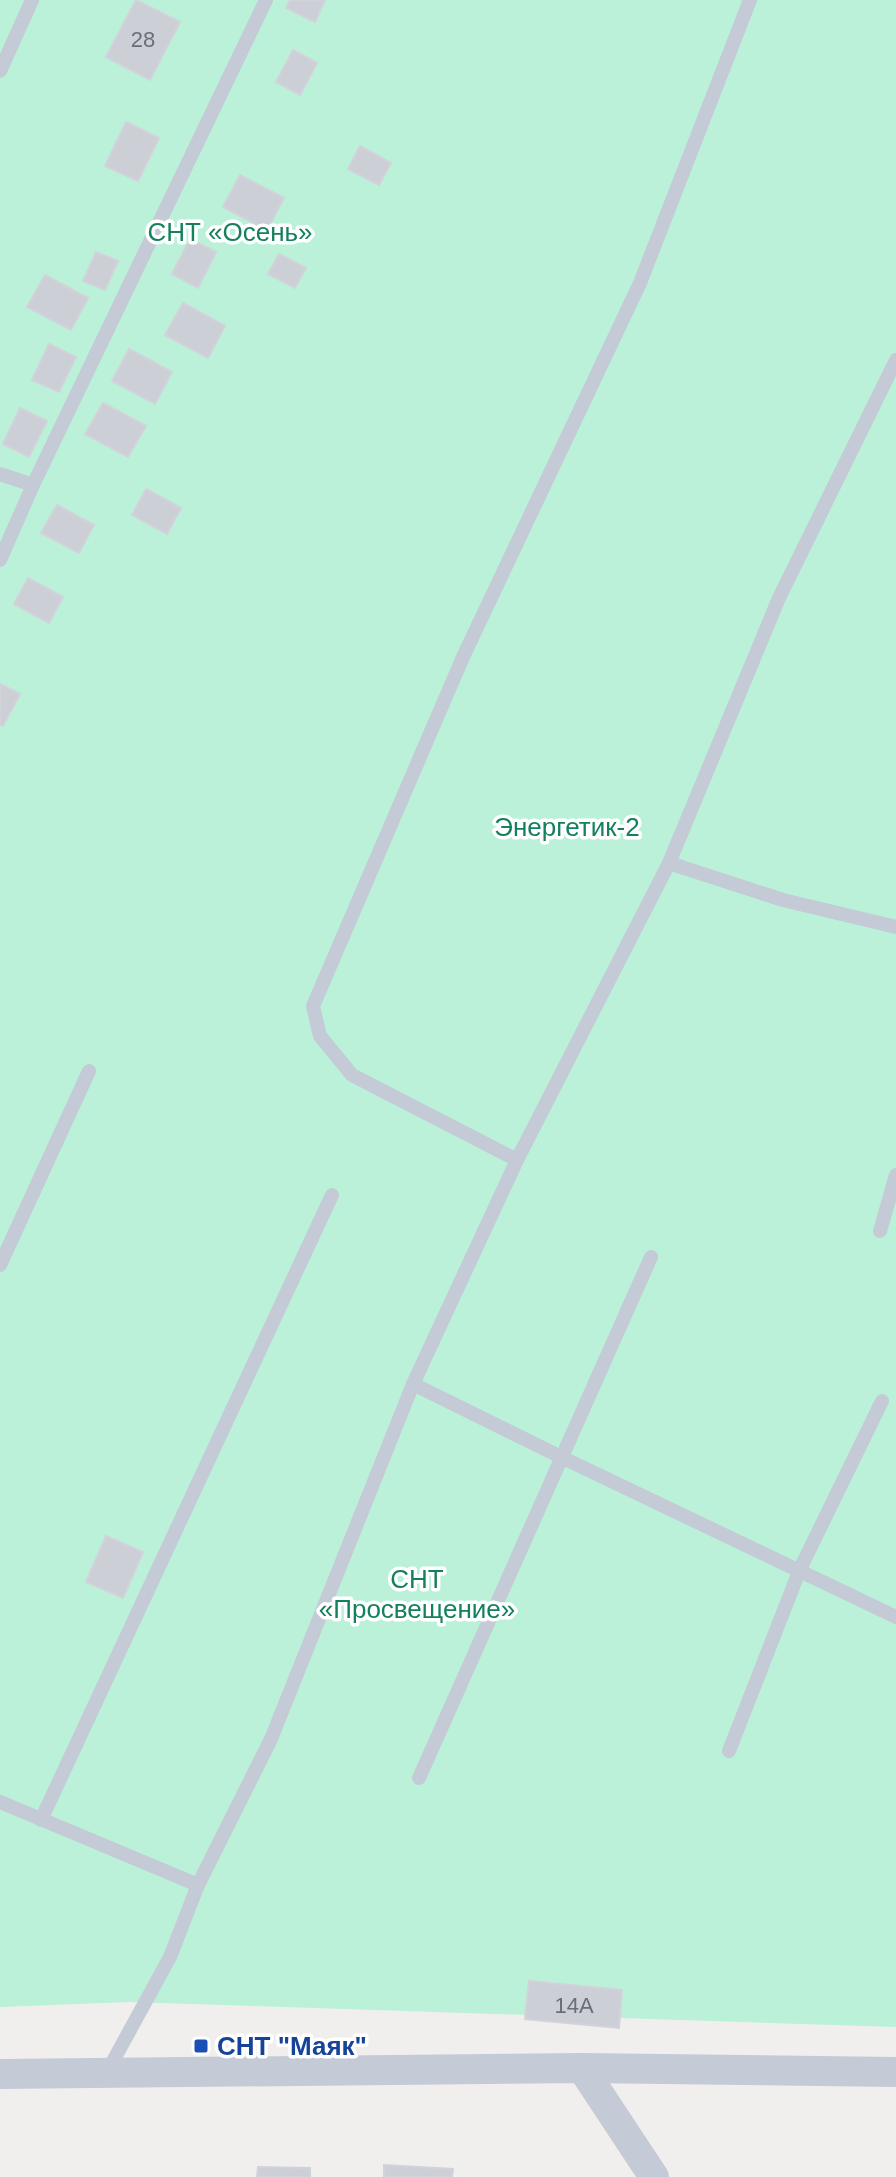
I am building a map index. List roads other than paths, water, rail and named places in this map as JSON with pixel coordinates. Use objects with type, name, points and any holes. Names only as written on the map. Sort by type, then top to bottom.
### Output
[{"type":"street","points":[[582,2068],[654,2177]]},
{"type":"street","points":[[0,2074],[582,2068],[896,2072]]},
{"type":"lane","points":[[0,71],[32,0]]},
{"type":"lane","points":[[0,560],[266,0]]},
{"type":"lane","points":[[517,1160],[352,1075],[320,1036],[313,1006],[463,657],[640,283],[750,0]]},
{"type":"lane","points":[[107,2073],[170,1957],[198,1885],[271,1739],[413,1384],[517,1160],[669,863],[779,598],[896,360]]},
{"type":"lane","points":[[0,474],[33,485]]},
{"type":"lane","points":[[669,863],[783,900],[896,927]]},
{"type":"lane","points":[[0,1265],[89,1071]]},
{"type":"lane","points":[[880,1231],[896,1175]]},
{"type":"lane","points":[[41,1820],[332,1195]]},
{"type":"lane","points":[[419,1778],[651,1257]]},
{"type":"lane","points":[[413,1384],[896,1617]]},
{"type":"lane","points":[[729,1751],[800,1569],[882,1401]]},
{"type":"lane","points":[[0,1802],[198,1885]]},
{"type":"place","name":"СНТ \"Маяк\"","points":[[201,2046]]},
{"type":"park label","name":"СНТ «Осень»","points":[[230,232]]},
{"type":"park label","name":"Энергетик-2","points":[[567,827]]},
{"type":"park label","name":"СНТ «Просвещение»","points":[[417,1594]]}]
